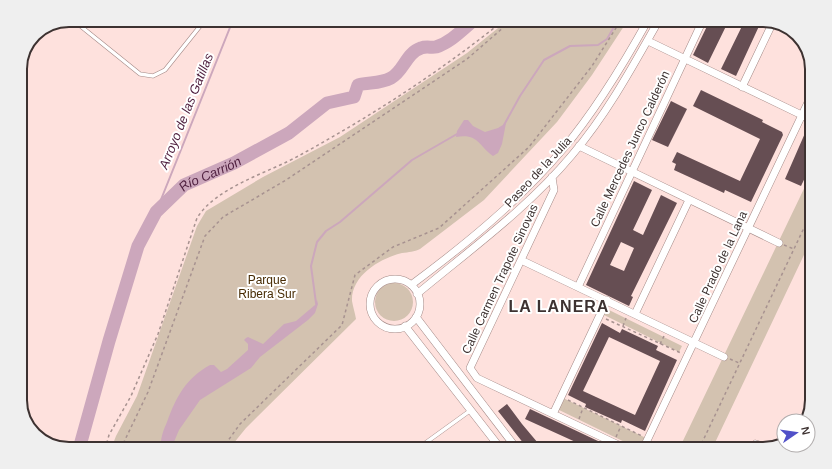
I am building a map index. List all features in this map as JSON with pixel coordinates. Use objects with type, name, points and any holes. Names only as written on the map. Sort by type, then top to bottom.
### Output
[{"type":"street","name":"Paseo de la Julia","points":[[411,285],[495,218],[544,170],[586,119],[627,57],[644,27]]},
{"type":"street","name":"Paseo de la Julia","points":[[418,294],[496,231],[552,177],[579,146],[612,99],[655,27]]},
{"type":"street","name":"Calle Mercedes Junco Calderón","points":[[578,286],[683,59],[699,27]]},
{"type":"street","points":[[742,87],[770,27]]},
{"type":"street","points":[[648,41],[805,117]]},
{"type":"street","name":"Calle Prado de la Lana","points":[[646,442],[805,109]]},
{"type":"street","points":[[579,146],[779,243]]},
{"type":"street","name":"Calle Carmen Trapote Sinovas","points":[[552,177],[554,190],[470,368],[478,378],[553,414]]},
{"type":"street","points":[[635,314],[689,200]]},
{"type":"street","points":[[521,260],[724,357]]},
{"type":"street","points":[[391,279],[400,279],[411,285],[418,294],[419,306],[416,317],[405,326],[394,329],[380,324],[372,314],[370,298],[380,283],[391,279]]},
{"type":"street","points":[[607,300],[553,414],[612,442]]},
{"type":"street","points":[[416,317],[512,442]]},
{"type":"street","points":[[405,326],[495,442]]},
{"type":"lane","points":[[82,27],[140,74],[153,76],[165,70],[199,27]]},
{"type":"lane","points":[[427,442],[470,410]]},
{"type":"path","points":[[107,442],[109,435],[131,396],[158,334],[195,225],[204,208],[220,195],[301,155],[390,102],[449,62],[495,27]]},
{"type":"path","points":[[124,442],[148,392],[204,236],[222,217],[286,180],[467,59],[504,27]]},
{"type":"path","points":[[227,442],[240,424],[342,325],[355,276],[393,247],[439,228],[529,147],[592,66],[617,27]]},
{"type":"path","points":[[702,442],[805,226]]},
{"type":"path","points":[[779,243],[794,250]]},
{"type":"path","points":[[599,316],[687,356]]},
{"type":"path","points":[[622,326],[626,318]]},
{"type":"path","points":[[660,344],[664,336]]},
{"type":"path","points":[[724,357],[740,363]]},
{"type":"path","points":[[561,396],[648,439]]},
{"type":"path","points":[[578,419],[584,408]]},
{"type":"path","points":[[616,438],[622,426]]},
{"type":"green space","name":"Parque Ribera Sur","points":[[499,27],[623,27],[592,75],[557,122],[484,200],[420,249],[394,255],[385,259],[369,269],[362,276],[356,283],[353,292],[352,301],[356,319],[246,428],[235,442],[114,442],[137,396],[197,226],[206,211],[263,177],[340,137],[467,53]]},
{"type":"green space","points":[[805,187],[805,253],[715,442],[682,442]]},
{"type":"green space","points":[[394,283],[407,289],[413,302],[407,315],[394,321],[381,315],[375,302],[381,289]]},
{"type":"green space","points":[[607,309],[682,346],[679,352],[604,315]]},
{"type":"green space","points":[[561,397],[648,439],[646,442],[625,442],[555,408]]},
{"type":"shaded area","points":[[464,120],[468,120],[473,126],[485,132],[498,128],[506,123],[502,144],[498,153],[493,156],[473,138],[463,136],[456,137],[457,131]]},
{"type":"shaded area","points":[[317,300],[318,304],[315,313],[308,320],[260,357],[251,368],[200,400],[179,430],[174,442],[161,442],[163,432],[178,396],[194,376],[210,365],[214,365],[221,372],[227,369],[248,350],[248,344],[244,340],[246,338],[248,337],[263,344],[284,324],[296,321],[315,305]]},
{"type":"building","points":[[707,27],[726,27],[708,63],[693,55]]},
{"type":"building","points":[[742,27],[759,27],[736,76],[721,69]]},
{"type":"building","points":[[701,90],[763,120],[762,122],[782,132],[783,135],[751,202],[725,190],[724,193],[674,170],[676,164],[672,162],[677,152],[740,181],[760,139],[693,106]]},
{"type":"building","points":[[671,101],[687,109],[668,147],[652,140]]},
{"type":"building","points":[[805,133],[805,178],[801,186],[785,179]]},
{"type":"building","points":[[634,181],[652,190],[633,230],[643,235],[661,195],[677,203],[631,296],[633,297],[629,306],[586,285]],"holes":[[[621,242],[634,248],[624,271],[610,265]]]},
{"type":"building","points":[[602,323],[620,333],[622,329],[658,346],[656,350],[677,360],[645,431],[622,420],[621,423],[585,407],[586,404],[568,395]],"holes":[[[609,337],[660,361],[635,415],[583,391]]]},
{"type":"building","points":[[507,404],[537,442],[522,442],[498,411]]},
{"type":"building","points":[[530,409],[600,442],[576,442],[525,419]]},
{"type":"waterway","name":"Arroyo de las Gatillas","points":[[156,212],[230,27]]},
{"type":"waterway","name":"Río Carrión","points":[[81,442],[109,341],[138,246],[156,212],[184,185],[234,163],[289,133],[327,103],[354,97],[358,85],[383,81],[391,78],[399,71],[416,50],[423,47],[434,47],[441,45],[466,27]]},
{"type":"waterway","points":[[504,125],[520,96],[544,60],[570,46],[598,45],[607,39],[614,27]]},
{"type":"waterway","points":[[316,303],[311,266],[317,242],[326,231],[340,222],[412,160],[457,134]]},
{"type":"district","name":"LA LANERA","points":[[559,306]]}]
